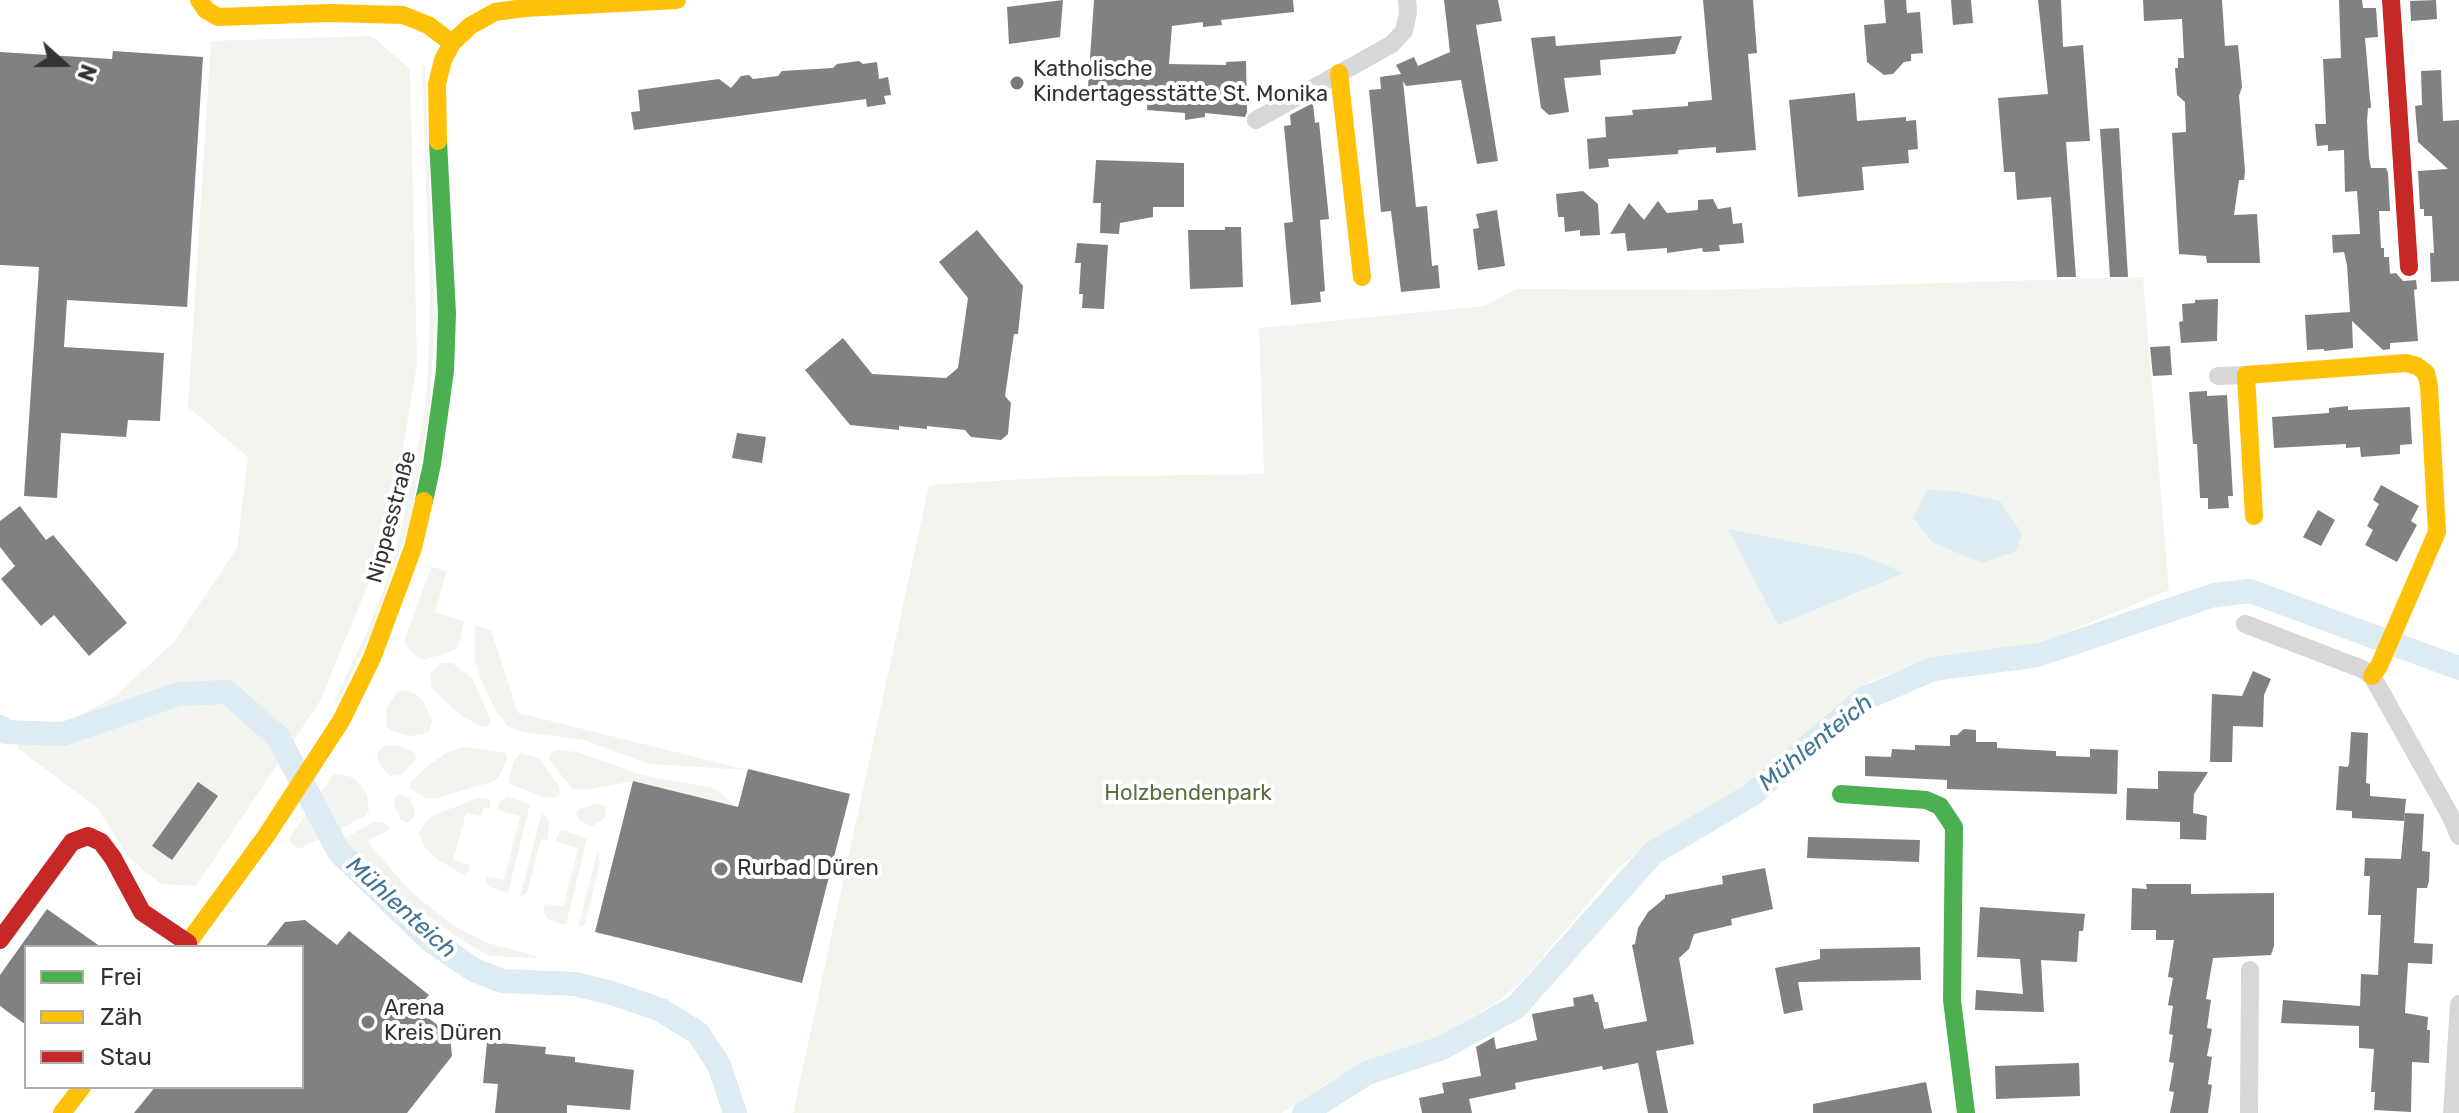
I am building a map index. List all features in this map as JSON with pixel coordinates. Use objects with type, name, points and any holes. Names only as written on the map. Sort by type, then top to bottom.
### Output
[{"type":"street","points":[[199,0],[206,10],[218,17],[330,13],[403,15],[428,25],[452,43],[470,26],[506,9],[677,0]]},
{"type":"street","points":[[1256,120],[1392,44],[1404,31],[1407,0]]},
{"type":"street","points":[[2391,0],[2409,267]]},
{"type":"street","name":"Nippesstraße","points":[[187,945],[292,797],[353,698],[389,618],[413,548],[432,464],[445,371],[447,314],[436,107],[443,60],[452,43]]},
{"type":"street","points":[[1339,73],[1362,277]]},
{"type":"street","points":[[2218,376],[2406,363],[2426,373],[2437,532],[2376,671]]},
{"type":"street","points":[[2246,375],[2254,516]]},
{"type":"street","points":[[2245,624],[2362,669],[2376,671]]},
{"type":"street","points":[[2376,671],[2459,836]]},
{"type":"street","points":[[1841,794],[1926,800],[1940,806],[1954,827],[1952,1000],[1966,1113]]},
{"type":"street","points":[[0,940],[72,842],[88,836],[101,842],[113,858],[142,912],[187,945]]},
{"type":"street","points":[[2249,1113],[2250,970]]},
{"type":"street","points":[[2452,1113],[2459,1004]]},
{"type":"street","points":[[62,1113],[80,1089]]},
{"type":"green space","points":[[372,36],[410,69],[417,364],[388,536],[320,701],[196,886],[161,884],[128,857],[98,808],[17,748],[26,733],[54,730],[115,696],[174,642],[237,548],[248,457],[188,407],[211,41]]},
{"type":"green space","points":[[422,64],[425,68],[435,319],[430,406],[410,521],[371,635],[336,705],[335,700],[385,586],[400,535],[424,414],[430,294]]},
{"type":"green space","name":"Holzbendenpark","points":[[2143,277],[2169,590],[2060,635],[2012,650],[1940,655],[1871,681],[1770,765],[1704,814],[1648,845],[1617,869],[1523,980],[1499,1001],[1427,1044],[1404,1054],[1377,1058],[1335,1078],[1282,1113],[793,1113],[929,485],[1058,477],[1264,474],[1259,328],[1485,306],[1516,289],[1707,290]]},
{"type":"green space","points":[[431,567],[447,571],[435,612],[464,621],[459,646],[453,651],[424,660],[413,654],[404,642]]},
{"type":"green space","points":[[475,625],[491,630],[518,713],[748,770],[649,764],[584,740],[523,732],[507,726],[494,708],[479,675],[475,661]]},
{"type":"green space","points":[[442,663],[452,663],[472,678],[490,718],[490,725],[483,727],[465,718],[431,687],[430,673]]},
{"type":"green space","points":[[397,692],[414,693],[424,702],[432,721],[428,733],[410,736],[386,726],[387,707]]},
{"type":"green space","points":[[396,745],[414,752],[417,758],[401,775],[390,776],[380,765],[377,753],[384,746]]},
{"type":"green space","points":[[465,747],[506,753],[499,777],[492,782],[437,798],[425,798],[411,789],[411,782],[427,766],[448,752]]},
{"type":"green space","points":[[556,750],[577,752],[642,775],[713,788],[738,807],[633,781],[586,790],[572,789],[549,759]]},
{"type":"green space","points":[[520,753],[538,758],[544,765],[559,786],[560,794],[557,797],[545,798],[510,784],[508,781],[514,761]]},
{"type":"green space","points":[[342,774],[362,786],[369,811],[365,816],[299,849],[288,840],[333,775]]},
{"type":"green space","points":[[399,794],[409,798],[415,808],[414,817],[408,823],[401,820],[394,806],[395,797]]},
{"type":"green space","points":[[508,797],[530,804],[508,893],[490,887],[486,882],[487,877],[504,880],[520,816],[497,810],[500,801]]},
{"type":"green space","points":[[477,798],[490,799],[490,809],[484,807],[481,816],[466,813],[453,860],[470,865],[466,876],[436,859],[424,846],[419,832],[430,817]]},
{"type":"green space","points":[[596,804],[607,806],[605,817],[592,826],[580,821],[576,814],[578,810]]},
{"type":"green space","points":[[542,812],[549,822],[548,840],[541,839],[527,893],[520,897]]},
{"type":"green space","points":[[375,821],[385,823],[391,829],[367,841],[411,892],[453,925],[487,943],[536,958],[489,956],[386,887],[353,859],[342,840]]},
{"type":"green space","points":[[563,830],[587,839],[566,925],[549,920],[543,912],[545,904],[563,907],[578,848],[555,841]]},
{"type":"green space","points":[[598,848],[600,863],[585,925],[578,928]]},
{"type":"shaded area","points":[[1927,490],[1954,491],[2000,501],[2022,534],[2016,551],[1982,563],[1932,542],[1913,518]]},
{"type":"shaded area","points":[[1728,529],[1861,555],[1904,573],[1778,625]]},
{"type":"building","points":[[1063,0],[1060,37],[1009,44],[1007,7]]},
{"type":"building","points":[[1094,0],[1293,0],[1294,12],[1221,20],[1222,25],[1203,27],[1203,22],[1172,26],[1169,64],[1226,65],[1226,62],[1246,61],[1245,117],[1205,113],[1205,117],[1185,120],[1185,113],[1147,110],[1148,92],[1088,87]]},
{"type":"building","points":[[1444,0],[1498,0],[1502,21],[1476,25],[1498,161],[1477,164],[1461,80],[1406,86],[1403,81],[1416,207],[1427,206],[1432,266],[1438,265],[1440,288],[1401,292],[1391,211],[1381,212],[1369,90],[1381,89],[1380,77],[1401,74],[1396,65],[1414,57],[1418,66],[1450,52]]},
{"type":"building","points":[[1703,0],[1753,0],[1757,53],[1748,54],[1756,150],[1716,153],[1716,147],[1678,150],[1678,154],[1608,159],[1609,167],[1589,169],[1587,139],[1606,137],[1605,117],[1633,115],[1632,110],[1688,106],[1688,102],[1712,100]]},
{"type":"building","points":[[1884,0],[1906,0],[1907,13],[1920,12],[1923,53],[1911,54],[1911,61],[1904,62],[1893,74],[1884,75],[1867,62],[1864,25],[1886,23]]},
{"type":"building","points":[[1951,0],[1971,0],[1973,23],[1953,25]]},
{"type":"building","points":[[2038,0],[2061,0],[2063,47],[2083,45],[2090,141],[2066,142],[2076,277],[2057,277],[2051,197],[2017,200],[2015,172],[2004,172],[1998,98],[2048,94]]},
{"type":"building","points":[[2143,0],[2222,0],[2225,46],[2238,45],[2242,87],[2239,96],[2245,171],[2244,180],[2239,180],[2234,215],[2257,214],[2260,263],[2207,263],[2206,256],[2179,254],[2172,133],[2186,132],[2185,102],[2177,95],[2175,68],[2178,68],[2178,58],[2184,58],[2182,19],[2144,21]]},
{"type":"building","points":[[2339,0],[2362,0],[2363,8],[2376,8],[2378,37],[2365,38],[2371,108],[2368,108],[2367,121],[2369,158],[2371,168],[2386,168],[2388,173],[2390,211],[2379,211],[2381,248],[2384,248],[2384,257],[2389,257],[2390,274],[2396,273],[2403,281],[2416,280],[2418,341],[2390,343],[2390,349],[2383,350],[2352,321],[2353,348],[2307,350],[2305,315],[2350,312],[2344,252],[2333,253],[2332,235],[2360,234],[2357,191],[2345,192],[2344,150],[2328,151],[2328,145],[2317,146],[2315,124],[2326,124],[2323,59],[2341,58]]},
{"type":"building","points":[[2436,0],[2437,19],[2411,21],[2410,1]]},
{"type":"building","points":[[1555,36],[1556,46],[1682,36],[1675,54],[1600,60],[1601,75],[1564,78],[1569,112],[1549,115],[1541,108],[1531,38]]},
{"type":"building","points":[[113,51],[203,57],[187,307],[67,300],[64,347],[164,353],[160,421],[128,420],[126,437],[61,433],[57,498],[24,496],[39,267],[0,265],[0,52],[112,59]]},
{"type":"building","points":[[859,61],[863,64],[877,62],[879,79],[888,77],[891,95],[884,96],[886,104],[867,107],[866,99],[634,130],[631,112],[640,111],[638,90],[719,79],[731,88],[741,76],[749,75],[753,79],[778,76],[782,71],[833,68],[837,64]]},
{"type":"building","points":[[2441,70],[2443,121],[2459,120],[2459,281],[2431,282],[2430,253],[2434,253],[2432,216],[2424,216],[2424,209],[2420,209],[2418,171],[2448,169],[2418,142],[2415,106],[2422,105],[2421,71]]},
{"type":"building","points":[[1855,93],[1857,121],[1906,117],[1906,121],[1916,120],[1918,149],[1908,150],[1909,163],[1862,167],[1864,190],[1798,197],[1789,100]]},
{"type":"building","points":[[1313,103],[1315,123],[1319,122],[1329,219],[1320,220],[1325,291],[1320,292],[1321,302],[1291,305],[1284,223],[1293,222],[1284,126],[1291,125],[1290,115]]},
{"type":"building","points":[[2119,128],[2128,277],[2110,277],[2100,129]]},
{"type":"building","points":[[1096,160],[1184,163],[1184,207],[1153,207],[1153,217],[1120,223],[1119,234],[1100,233],[1101,203],[1093,203]]},
{"type":"building","points":[[1583,191],[1598,204],[1600,235],[1580,236],[1580,230],[1565,232],[1564,217],[1558,217],[1556,194]]},
{"type":"building","points":[[1713,199],[1718,209],[1731,207],[1733,224],[1742,223],[1744,243],[1719,245],[1720,251],[1703,252],[1702,248],[1667,253],[1667,248],[1627,251],[1625,233],[1610,234],[1629,203],[1644,220],[1658,201],[1667,213],[1698,210],[1698,200]]},
{"type":"building","points":[[1497,210],[1505,266],[1478,270],[1473,229],[1479,228],[1476,214]]},
{"type":"building","points":[[1225,227],[1241,227],[1243,287],[1190,289],[1188,230],[1225,230]]},
{"type":"building","points":[[977,230],[1023,286],[1018,334],[1014,334],[1005,396],[1011,403],[1008,434],[1001,440],[971,437],[965,430],[927,426],[927,429],[899,426],[899,430],[850,425],[805,370],[843,338],[872,374],[946,378],[958,368],[968,298],[939,262]]},
{"type":"building","points":[[1077,243],[1108,245],[1104,309],[1082,308],[1083,294],[1079,294],[1081,263],[1075,263]]},
{"type":"building","points":[[2218,299],[2217,341],[2181,343],[2179,322],[2183,321],[2182,304]]},
{"type":"building","points":[[2170,346],[2172,375],[2153,376],[2150,347]]},
{"type":"building","points":[[2207,391],[2207,396],[2227,395],[2233,496],[2228,496],[2229,508],[2208,509],[2208,498],[2200,498],[2197,444],[2193,444],[2189,392]]},
{"type":"building","points":[[2348,406],[2348,410],[2410,407],[2412,444],[2400,445],[2400,454],[2361,457],[2360,447],[2346,448],[2346,444],[2274,448],[2272,417],[2329,413],[2329,408]]},
{"type":"building","points":[[737,433],[766,437],[762,463],[732,458]]},
{"type":"building","points":[[2381,485],[2419,506],[2411,521],[2417,525],[2397,562],[2365,545],[2373,530],[2367,526],[2379,504],[2373,500]]},
{"type":"building","points":[[20,506],[46,540],[53,535],[127,623],[89,656],[54,615],[41,626],[1,579],[15,566],[0,547],[0,521]]},
{"type":"building","points":[[2318,510],[2335,520],[2321,546],[2303,537]]},
{"type":"building","points":[[2253,671],[2271,679],[2264,695],[2263,727],[2233,726],[2232,762],[2210,762],[2212,694],[2242,696]]},
{"type":"building","points":[[1964,729],[1976,730],[1976,742],[1997,742],[1997,748],[2056,751],[2056,756],[2090,757],[2090,749],[2118,750],[2117,794],[1947,789],[1947,780],[1865,776],[1865,756],[1891,757],[1892,749],[1915,750],[1915,745],[1950,746],[1950,735],[1957,735]]},
{"type":"building","points":[[2351,732],[2368,733],[2366,783],[2370,784],[2370,796],[2406,799],[2404,821],[2352,818],[2352,811],[2336,810],[2339,766],[2348,767]]},
{"type":"building","name":"Rurbad Düren","points":[[748,769],[850,794],[802,983],[595,932],[633,781],[738,807]]},
{"type":"building","points":[[2158,771],[2208,772],[2194,794],[2193,813],[2207,816],[2206,840],[2180,839],[2180,822],[2126,820],[2127,788],[2158,789]]},
{"type":"building","points":[[198,782],[218,796],[172,860],[152,846]]},
{"type":"building","points":[[2405,813],[2424,814],[2422,851],[2430,852],[2427,888],[2417,888],[2414,943],[2433,944],[2432,964],[2408,963],[2405,1013],[2428,1017],[2427,1030],[2430,1030],[2429,1063],[2412,1062],[2411,1112],[2374,1110],[2375,1092],[2371,1092],[2374,1049],[2359,1048],[2359,1026],[2281,1023],[2283,1000],[2360,1006],[2361,974],[2378,975],[2381,915],[2368,915],[2370,876],[2364,876],[2365,858],[2401,859]]},
{"type":"building","points":[[1808,837],[1920,840],[1919,862],[1807,858]]},
{"type":"building","points":[[1765,868],[1773,909],[1731,919],[1732,925],[1694,934],[1689,949],[1679,958],[1694,1044],[1656,1051],[1668,1113],[1648,1113],[1638,1063],[1603,1070],[1602,1066],[1515,1083],[1516,1089],[1469,1099],[1472,1113],[1422,1113],[1419,1098],[1444,1093],[1442,1083],[1481,1076],[1476,1047],[1494,1037],[1496,1049],[1537,1040],[1532,1014],[1574,1006],[1573,998],[1593,994],[1604,1029],[1647,1021],[1632,945],[1648,912],[1665,895],[1723,884],[1722,876]]},
{"type":"building","points":[[2146,884],[2191,884],[2191,894],[2274,893],[2274,946],[2271,955],[2213,958],[2206,999],[2211,1000],[2207,1028],[2212,1029],[2207,1056],[2212,1057],[2208,1113],[2170,1113],[2174,1092],[2169,1091],[2174,1063],[2169,1062],[2173,1006],[2168,1005],[2173,978],[2168,977],[2174,940],[2156,940],[2156,930],[2131,930],[2132,888],[2147,889]]},
{"type":"building","points":[[1980,907],[2085,914],[2083,931],[2079,931],[2077,962],[2041,960],[2044,1012],[1975,1010],[1976,990],[2023,994],[2020,959],[1977,957]]},
{"type":"building","points":[[47,909],[98,945],[24,945],[24,1024],[0,1006],[0,975]]},
{"type":"building","name":"Arena Kreis Düren","points":[[305,920],[337,945],[349,931],[429,995],[417,1009],[450,1035],[452,1056],[407,1113],[134,1113],[153,1089],[304,1089],[304,945],[267,945],[285,922]]},
{"type":"building","points":[[1920,947],[1921,980],[1798,982],[1803,1010],[1784,1014],[1775,968],[1820,959],[1820,949]]},
{"type":"building","points":[[487,1042],[546,1047],[545,1054],[575,1057],[575,1062],[634,1070],[630,1110],[567,1105],[567,1113],[495,1113],[498,1084],[483,1083]]},
{"type":"building","points":[[2079,1063],[2080,1096],[1996,1099],[1995,1066]]},
{"type":"building","points":[[1926,1082],[1932,1113],[1813,1113],[1813,1104]]},
{"type":"waterway","name":"Mühlenteich","points":[[1304,1113],[1367,1073],[1442,1048],[1516,1007],[1653,853],[1751,795],[1864,699],[1933,669],[2038,655],[2214,595],[2250,591],[2459,668]]},
{"type":"waterway","name":"Mühlenteich","points":[[0,727],[6,732],[63,734],[179,694],[227,692],[278,737],[339,852],[430,940],[474,970],[502,981],[575,984],[661,1010],[698,1033],[719,1065],[735,1113]]},
{"type":"traffic: fast","points":[[424,501],[445,371],[447,314],[438,141]]},
{"type":"traffic: fast","points":[[1841,794],[1926,800],[1940,806],[1954,827],[1952,1000],[1966,1113]]},
{"type":"traffic: slow","points":[[199,0],[206,10],[218,17],[330,13],[403,15],[428,25],[452,43]]},
{"type":"traffic: slow","points":[[438,141],[437,84],[443,60],[452,43],[470,26],[495,12],[524,8],[677,0]]},
{"type":"traffic: slow","points":[[1339,73],[1362,277]]},
{"type":"traffic: slow","points":[[2254,516],[2246,375],[2406,363],[2426,373],[2437,532],[2372,676]]},
{"type":"traffic: slow","points":[[186,945],[266,836],[341,721],[372,658],[413,548],[424,501]]},
{"type":"traffic: slow","points":[[62,1113],[80,1089]]},
{"type":"traffic: jam","points":[[2391,0],[2409,267]]},
{"type":"traffic: jam","points":[[0,940],[72,842],[88,836],[101,842],[113,858],[142,912],[188,943]]},
{"type":"place","name":"Katholische Kindertagesstätte St. Monika","points":[[1017,83]]},
{"type":"place","name":"Rurbad Düren","points":[[721,869]]},
{"type":"place","name":"Arena Kreis Düren","points":[[368,1022]]}]
